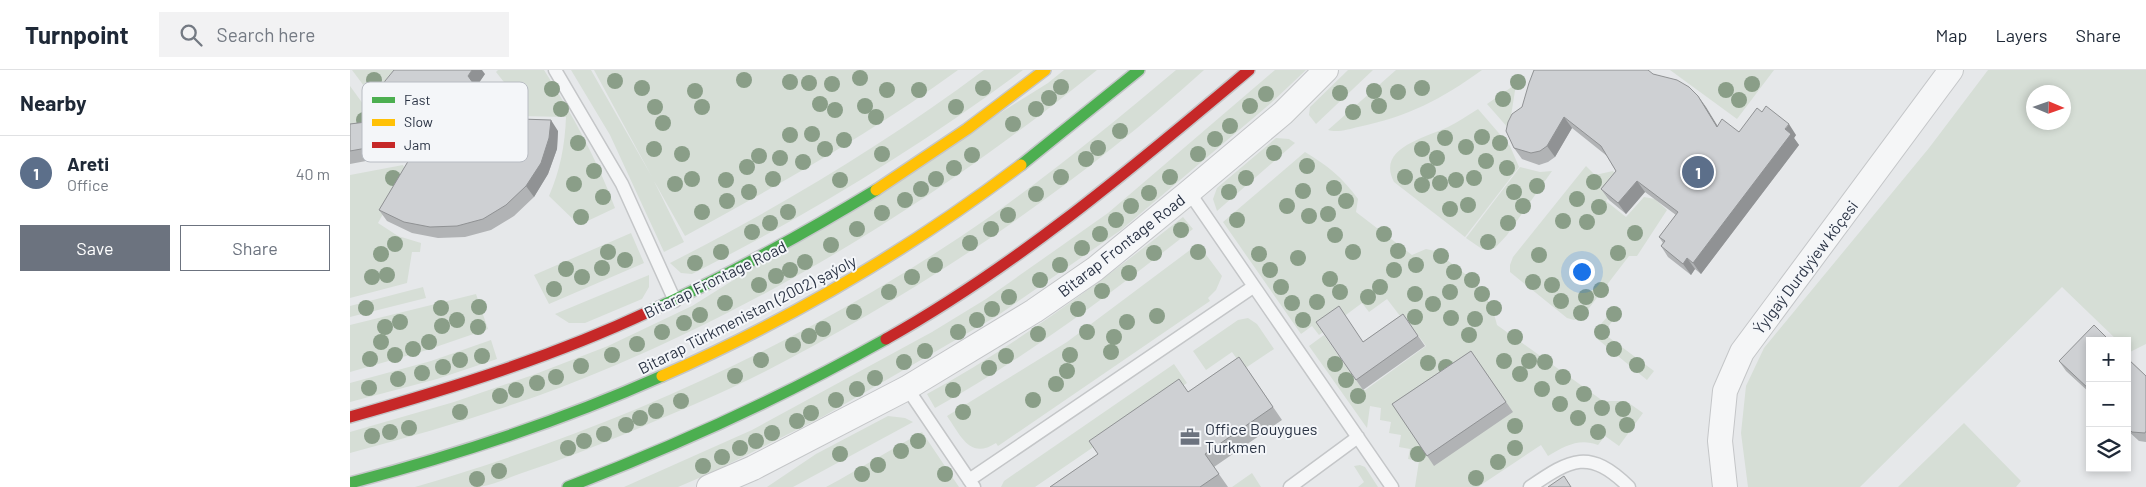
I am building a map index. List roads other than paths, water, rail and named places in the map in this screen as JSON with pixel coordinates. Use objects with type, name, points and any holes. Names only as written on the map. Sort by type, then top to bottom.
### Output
[{"type":"main road","name":"Bitarap Frontage Road","points":[[350,417],[481,380],[538,360],[675,302],[740,270],[808,232],[943,145],[1045,70]]},
{"type":"main road","name":"Bitarap Türkmenistan (2002) şaýoly","points":[[350,483],[472,448],[592,407],[660,379],[827,294],[960,210],[1077,122],[1139,70]]},
{"type":"main road","points":[[568,487],[615,470],[713,429],[784,395],[884,341],[967,289],[1074,214],[1249,70]]},
{"type":"street","name":"Bitarap Frontage Road","points":[[709,487],[752,468],[907,388],[1034,311],[1095,269],[1189,192],[1283,113],[1326,70]]},
{"type":"street","name":"Ýylgaý Durdyýew köçesi","points":[[1725,487],[1720,441],[1725,391],[1742,352],[1951,70]]},
{"type":"lane","points":[[555,70],[622,184],[675,302]]},
{"type":"lane","points":[[1189,192],[1392,487]]},
{"type":"lane","points":[[907,388],[972,484],[1253,287]]},
{"type":"lane","points":[[1290,487],[1358,437]]},
{"type":"lane","points":[[1530,487],[1556,469],[1574,462],[1590,461],[1617,475],[1629,487]]},
{"type":"place","name":"Areti","points":[[1698,172]]},
{"type":"place","name":"Office Bouygues Turkmen","points":[[1190,437]]}]
